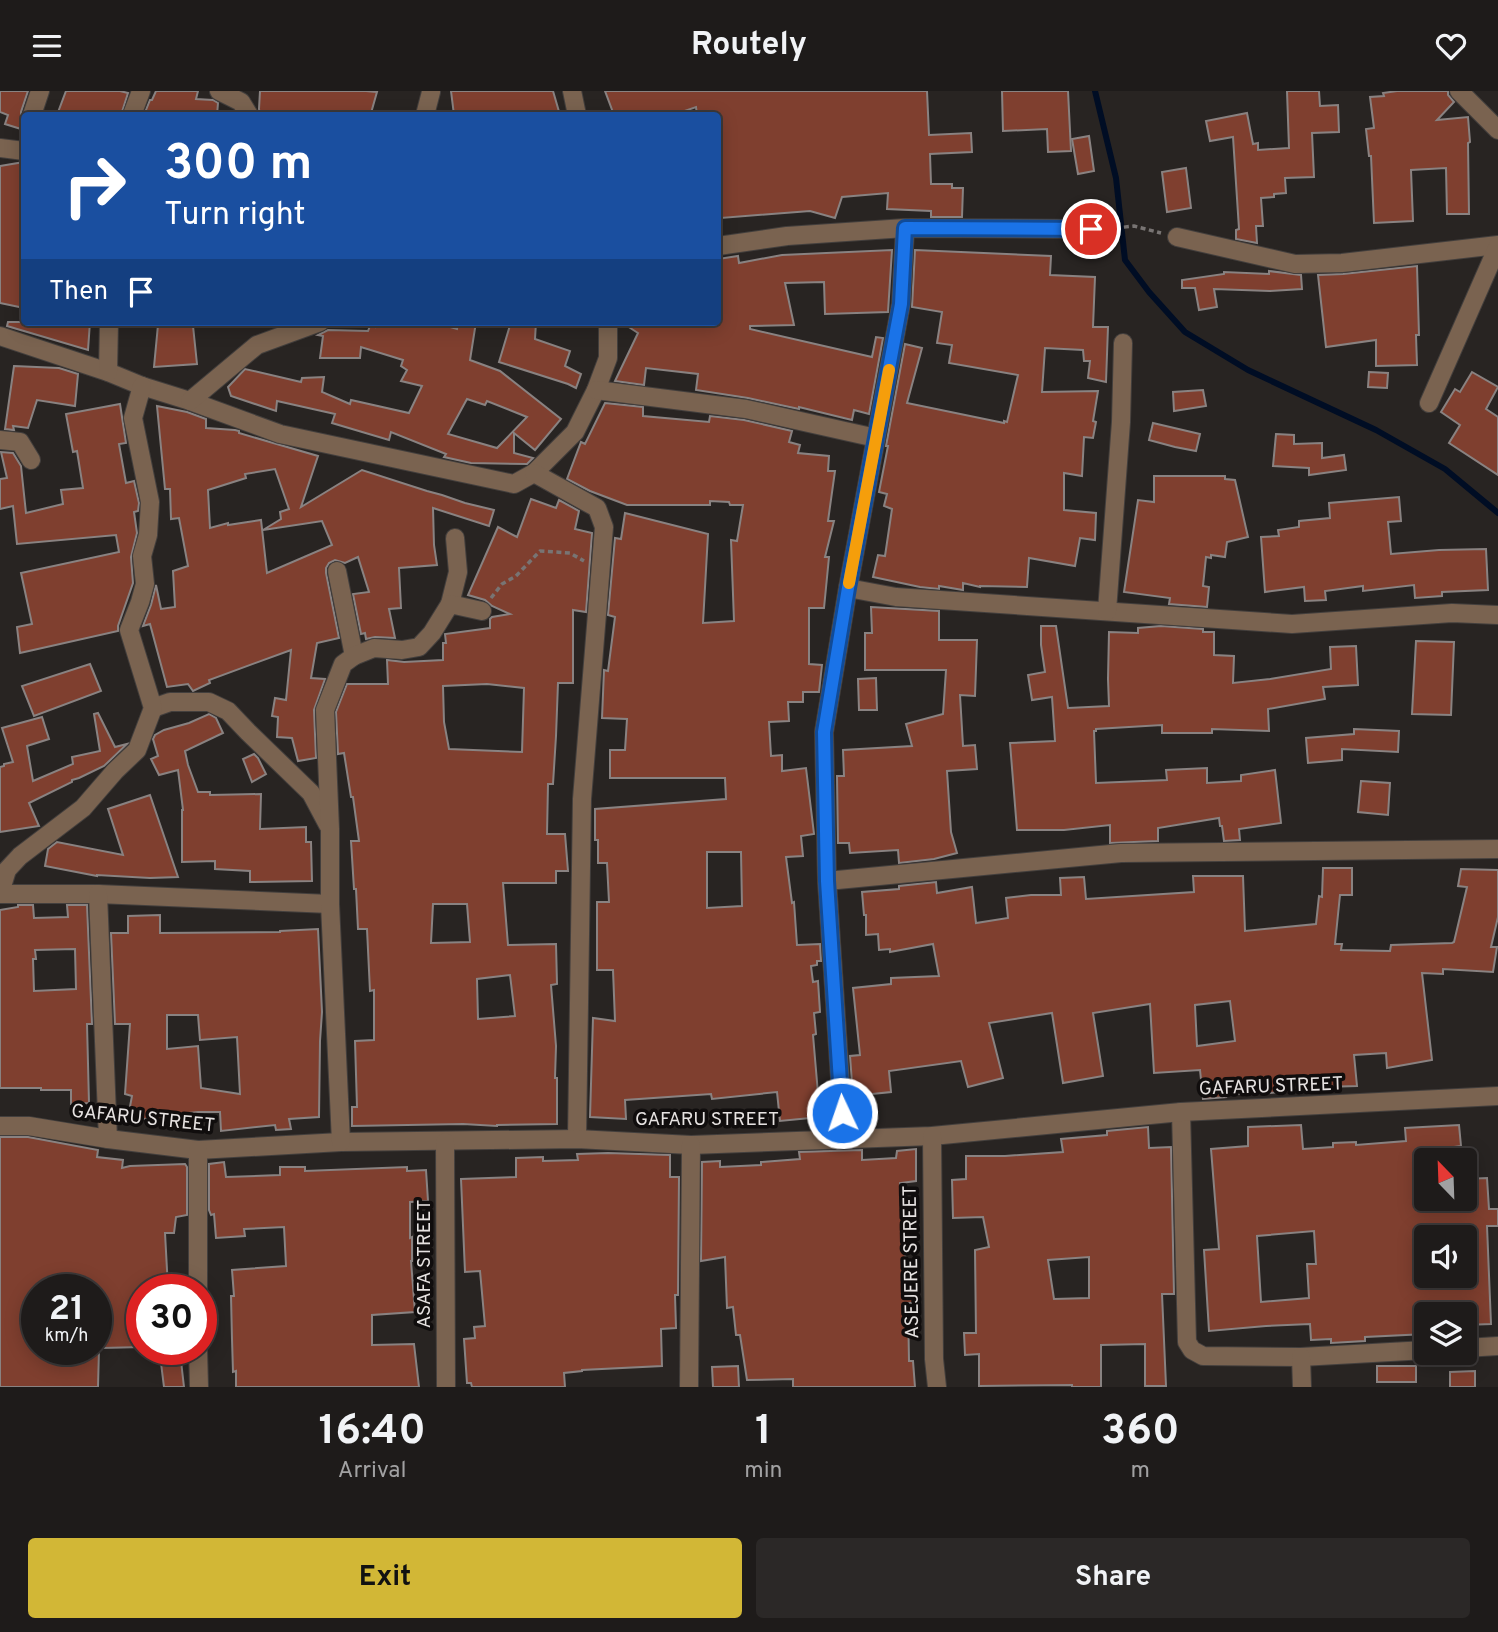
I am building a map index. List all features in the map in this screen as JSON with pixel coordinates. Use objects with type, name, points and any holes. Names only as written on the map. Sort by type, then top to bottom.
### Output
[{"type":"street","points":[[33,112],[40,91]]},
{"type":"street","points":[[133,112],[141,91]]},
{"type":"street","points":[[219,91],[241,102],[247,112]]},
{"type":"street","points":[[572,91],[576,112]]},
{"type":"street","points":[[1459,91],[1498,130]]},
{"type":"street","points":[[426,112],[432,92]]},
{"type":"street","points":[[0,148],[21,146]]},
{"type":"street","points":[[844,1139],[827,881],[824,732],[901,304],[905,228]]},
{"type":"street","points":[[721,246],[787,236],[905,228],[1091,229]]},
{"type":"street","points":[[1177,237],[1295,264],[1342,263],[1498,246],[1429,403]]},
{"type":"street","points":[[108,372],[109,326]]},
{"type":"street","points":[[190,401],[257,345],[309,326]]},
{"type":"street","points":[[0,336],[280,434],[514,484],[534,473],[575,432],[608,358],[608,326]]},
{"type":"street","points":[[1107,611],[1121,422],[1123,343]]},
{"type":"street","points":[[142,386],[133,418],[150,502],[148,535],[142,556],[145,584],[141,602],[129,630],[153,708],[137,750],[83,808],[20,856],[7,870],[0,894],[98,894],[330,904]]},
{"type":"street","points":[[596,390],[746,409],[876,438]]},
{"type":"street","points":[[0,440],[20,442],[31,460]]},
{"type":"street","points":[[534,473],[597,508],[604,527],[582,799],[577,1139]]},
{"type":"street","points":[[341,1142],[330,904],[325,710],[343,664],[354,656],[374,648],[402,650],[419,647],[432,633],[450,604],[458,572],[454,538]]},
{"type":"street","points":[[337,571],[354,656]]},
{"type":"street","points":[[848,588],[896,597],[1292,624],[1452,613],[1498,615]]},
{"type":"street","points":[[450,604],[482,611]]},
{"type":"street","points":[[153,708],[170,702],[209,702],[228,711],[247,733],[311,793],[330,829]]},
{"type":"street","points":[[827,881],[1121,853],[1498,849]]},
{"type":"street","points":[[98,894],[108,1139]]},
{"type":"street","name":"GAFARU STREET","points":[[0,1126],[29,1126],[198,1150],[341,1142],[577,1139],[691,1145],[932,1136],[1181,1112],[1498,1096]]},
{"type":"street","points":[[1181,1112],[1187,1342],[1192,1350],[1202,1356],[1301,1357],[1414,1351]]},
{"type":"street","name":"ASEJERE STREET","points":[[932,1136],[934,1359],[937,1387]]},
{"type":"street","name":"ASAFA STREET","points":[[445,1142],[446,1387]]},
{"type":"street","points":[[689,1387],[691,1145]]},
{"type":"street","points":[[198,1150],[198,1274]]},
{"type":"street","points":[[1477,1347],[1498,1346]]},
{"type":"street","points":[[1301,1357],[1303,1387]]},
{"type":"street","points":[[198,1365],[199,1387]]},
{"type":"path","points":[[1113,229],[1134,226],[1177,237]]},
{"type":"path","points":[[482,611],[502,583],[516,576],[540,551],[569,553],[601,570]]},
{"type":"building","points":[[0,91],[28,91],[21,112],[21,129],[5,124],[8,115],[0,112]]},
{"type":"building","points":[[66,91],[128,93],[122,112],[58,112]]},
{"type":"building","points":[[156,91],[198,91],[196,99],[218,103],[217,112],[145,112]]},
{"type":"building","points":[[260,91],[377,92],[371,112],[260,112]]},
{"type":"building","points":[[451,91],[553,91],[559,112],[454,112]]},
{"type":"building","points":[[605,91],[927,91],[929,135],[971,133],[972,152],[930,154],[931,184],[952,184],[952,188],[963,188],[962,217],[931,217],[931,211],[887,209],[888,193],[842,197],[835,218],[810,211],[721,218],[721,112],[697,112],[696,107],[682,112],[613,112]]},
{"type":"building","points":[[1002,91],[1068,91],[1071,151],[1048,152],[1047,129],[1003,131]]},
{"type":"building","points":[[1287,91],[1319,91],[1320,106],[1338,105],[1339,132],[1312,133],[1314,177],[1285,178],[1286,193],[1261,198],[1263,226],[1256,226],[1257,243],[1236,239],[1236,230],[1239,229],[1233,137],[1210,141],[1206,121],[1247,113],[1253,144],[1258,143],[1258,150],[1289,148]]},
{"type":"building","points":[[1397,91],[1448,91],[1454,102],[1437,120],[1468,117],[1469,214],[1447,214],[1446,168],[1411,170],[1413,221],[1374,223],[1371,156],[1366,129],[1374,128],[1370,97]]},
{"type":"building","points":[[1089,136],[1094,171],[1078,174],[1072,139]]},
{"type":"building","points":[[21,162],[21,307],[0,303],[0,166]]},
{"type":"building","points":[[1186,168],[1191,208],[1167,212],[1162,172]]},
{"type":"building","points":[[892,250],[888,312],[825,314],[824,282],[785,283],[794,325],[750,326],[750,329],[872,357],[876,337],[883,338],[869,414],[854,410],[852,420],[799,407],[696,390],[698,374],[646,368],[644,385],[615,381],[638,333],[627,326],[721,326],[721,259],[738,256],[739,263],[782,255]]},
{"type":"building","points":[[915,250],[1051,256],[1050,275],[1095,277],[1093,327],[1108,327],[1106,382],[1088,378],[1090,361],[1084,361],[1083,350],[1045,348],[1042,392],[1098,391],[1093,438],[1084,437],[1082,476],[1064,473],[1064,510],[1096,513],[1095,540],[1080,538],[1075,566],[1029,558],[1027,587],[980,587],[963,583],[963,590],[939,586],[939,589],[873,577],[878,555],[885,556],[892,509],[884,506],[887,494],[879,492],[905,344],[922,348],[907,403],[1004,423],[1007,422],[1018,375],[949,363],[952,345],[937,343],[942,312],[912,307]]},
{"type":"building","points":[[1417,266],[1417,365],[1376,366],[1376,340],[1326,347],[1318,275]]},
{"type":"building","points":[[1269,271],[1301,275],[1302,289],[1214,289],[1217,307],[1199,310],[1195,288],[1182,288],[1182,280],[1224,272],[1269,274]]},
{"type":"building","points":[[8,322],[21,322],[21,326],[90,326],[88,350],[7,326]]},
{"type":"building","points":[[158,326],[193,326],[197,364],[154,367]]},
{"type":"building","points":[[370,326],[447,326],[457,329],[457,326],[475,326],[470,360],[500,371],[561,419],[535,450],[514,433],[514,453],[533,458],[527,464],[471,463],[444,457],[446,454],[391,432],[389,440],[332,423],[335,414],[277,401],[276,411],[231,396],[228,387],[245,369],[301,382],[302,378],[324,377],[322,392],[350,404],[351,400],[409,413],[422,386],[401,381],[407,370],[401,366],[403,360],[361,347],[360,358],[320,358],[323,336],[318,335],[328,330],[368,331]],"holes":[[[467,399],[485,405],[487,401],[527,417],[497,448],[448,434]]]},
{"type":"building","points":[[510,326],[536,326],[535,339],[570,351],[565,366],[581,374],[576,388],[499,362]]},
{"type":"building","points":[[14,366],[59,368],[78,374],[75,406],[37,400],[28,428],[13,426],[14,430],[5,429]]},
{"type":"building","points":[[1369,372],[1388,373],[1387,388],[1368,387]]},
{"type":"building","points":[[1472,372],[1498,387],[1486,409],[1498,417],[1498,475],[1449,443],[1460,425],[1441,412],[1455,389],[1460,392]]},
{"type":"building","points":[[1203,390],[1206,406],[1174,411],[1173,392]]},
{"type":"building","points":[[605,403],[643,407],[643,416],[709,422],[710,416],[744,420],[792,431],[789,442],[800,445],[798,453],[829,456],[828,471],[835,471],[828,521],[834,521],[825,557],[829,557],[824,608],[809,608],[809,664],[822,665],[819,692],[803,692],[803,702],[788,702],[789,721],[769,722],[771,756],[782,755],[782,771],[806,768],[814,834],[801,836],[803,856],[786,857],[792,903],[794,902],[797,945],[820,944],[821,961],[811,966],[813,982],[818,981],[820,1012],[814,1013],[816,1034],[813,1035],[820,1117],[780,1121],[777,1092],[712,1099],[711,1094],[625,1100],[626,1119],[590,1117],[593,1018],[615,1021],[613,970],[597,970],[597,902],[609,902],[607,863],[598,863],[595,809],[726,799],[725,778],[610,778],[610,750],[625,750],[627,719],[602,718],[604,670],[608,671],[615,617],[608,615],[615,538],[621,539],[625,513],[708,534],[703,623],[734,621],[731,540],[737,541],[743,505],[710,501],[710,505],[627,505],[590,491],[567,479],[581,442],[585,444]],"holes":[[[707,852],[741,852],[742,906],[707,908]]]},
{"type":"building","points":[[120,404],[126,443],[119,444],[126,483],[134,481],[139,503],[138,511],[134,512],[137,533],[131,557],[133,583],[118,631],[20,653],[17,627],[32,624],[21,573],[119,552],[116,535],[17,544],[13,506],[0,509],[0,479],[7,478],[1,452],[13,453],[21,466],[26,513],[63,504],[61,490],[83,488],[77,451],[73,452],[66,414]]},
{"type":"building","points":[[157,406],[206,419],[206,428],[239,431],[318,456],[301,507],[362,470],[494,510],[489,526],[433,508],[437,565],[399,568],[401,608],[389,609],[395,638],[366,639],[365,633],[361,634],[353,594],[369,592],[358,557],[345,563],[335,560],[329,563],[326,573],[339,638],[317,643],[311,678],[325,679],[314,710],[316,758],[298,761],[292,738],[277,737],[278,717],[272,716],[275,698],[286,700],[291,650],[209,680],[210,683],[193,691],[188,684],[167,687],[150,624],[143,626],[156,585],[161,609],[175,607],[173,571],[188,566],[179,518],[171,519],[170,489],[165,489]],"holes":[[[275,469],[289,509],[280,512],[281,519],[263,530],[322,521],[332,545],[267,573],[261,520],[228,523],[210,528],[208,490],[246,478],[245,474]]]},
{"type":"building","points":[[1153,423],[1200,434],[1196,451],[1149,440]]},
{"type":"building","points":[[1276,434],[1294,435],[1294,444],[1322,443],[1322,458],[1344,455],[1346,470],[1309,475],[1309,468],[1273,466]]},
{"type":"building","points":[[1154,476],[1225,476],[1225,479],[1235,480],[1248,537],[1227,542],[1225,557],[1206,557],[1203,586],[1209,587],[1207,607],[1169,604],[1170,598],[1124,592],[1138,500],[1154,502]]},
{"type":"building","points":[[1399,497],[1401,521],[1388,522],[1391,554],[1486,549],[1488,590],[1442,592],[1442,596],[1415,598],[1414,585],[1363,591],[1363,586],[1325,591],[1326,600],[1305,601],[1304,587],[1265,592],[1261,537],[1279,536],[1278,530],[1299,527],[1299,521],[1330,518],[1329,503]]},
{"type":"building","points":[[531,499],[556,508],[559,500],[579,511],[575,529],[592,533],[586,612],[573,610],[573,683],[558,683],[553,784],[548,784],[547,834],[565,834],[568,871],[556,871],[556,883],[503,883],[508,945],[556,944],[557,984],[551,985],[556,1046],[557,1124],[352,1126],[352,1107],[357,1107],[355,1041],[374,1040],[374,990],[370,991],[367,929],[358,929],[351,841],[359,841],[344,753],[338,754],[336,712],[347,684],[388,684],[387,660],[443,660],[445,634],[490,628],[492,617],[510,614],[485,600],[468,595],[498,527],[517,537]],"holes":[[[487,684],[524,688],[522,752],[449,749],[444,722],[443,686]],[[433,904],[467,904],[470,942],[431,943]],[[510,975],[515,1016],[478,1019],[477,979]]]},
{"type":"building","points":[[871,607],[939,611],[939,640],[977,640],[975,696],[960,695],[963,746],[975,745],[977,769],[947,771],[951,832],[957,853],[899,863],[898,850],[850,853],[849,843],[838,843],[837,776],[844,776],[843,750],[912,746],[906,724],[943,714],[946,670],[865,670],[865,633],[872,633]]},
{"type":"building","points":[[1041,626],[1056,626],[1068,708],[1109,706],[1109,632],[1138,633],[1138,628],[1161,626],[1214,632],[1214,655],[1234,656],[1233,683],[1331,669],[1330,647],[1356,646],[1358,685],[1323,687],[1325,699],[1268,709],[1269,731],[1212,729],[1212,733],[1162,733],[1162,725],[1094,731],[1096,783],[1167,780],[1166,770],[1207,768],[1207,783],[1241,781],[1241,775],[1275,770],[1281,823],[1239,829],[1240,840],[1224,841],[1219,818],[1158,828],[1158,841],[1110,843],[1110,825],[1064,830],[1017,830],[1010,743],[1055,741],[1052,697],[1032,700],[1028,675],[1045,672]]},
{"type":"building","points":[[1416,641],[1454,642],[1451,715],[1412,714]]},
{"type":"building","points":[[90,664],[101,691],[34,716],[22,686]]},
{"type":"building","points":[[876,678],[877,710],[859,710],[858,679]]},
{"type":"building","points":[[98,713],[115,747],[127,744],[104,766],[29,803],[39,826],[0,832],[0,767],[13,762],[2,728],[42,717],[49,739],[27,746],[33,781],[73,764],[72,757],[100,751],[94,714]]},
{"type":"building","points":[[209,714],[216,718],[223,733],[185,751],[198,792],[210,792],[210,795],[261,794],[260,829],[306,827],[306,842],[311,842],[312,881],[250,882],[250,871],[215,869],[215,861],[182,862],[183,810],[178,770],[159,775],[151,759],[158,756],[153,739],[164,730]]},
{"type":"building","points":[[1354,729],[1399,731],[1398,752],[1342,749],[1342,760],[1308,763],[1306,738],[1354,734]]},
{"type":"building","points":[[254,754],[266,774],[252,782],[243,759]]},
{"type":"building","points":[[1361,781],[1390,783],[1388,815],[1358,812]]},
{"type":"building","points":[[150,795],[178,877],[97,876],[45,866],[48,849],[57,842],[123,855],[108,809]]},
{"type":"building","points":[[1323,868],[1352,868],[1352,895],[1340,895],[1335,944],[1342,944],[1341,950],[1390,951],[1391,945],[1452,943],[1467,887],[1458,886],[1461,869],[1498,870],[1498,917],[1491,947],[1497,947],[1493,972],[1443,969],[1443,974],[1422,973],[1432,1060],[1387,1068],[1386,1053],[1354,1055],[1357,1086],[1288,1088],[1288,1091],[1225,1094],[1226,1097],[1203,1099],[1200,1070],[1154,1073],[1150,1004],[1093,1013],[1103,1076],[1063,1083],[1052,1013],[989,1023],[1003,1078],[968,1087],[961,1061],[889,1071],[891,1092],[853,1096],[850,1056],[860,1055],[853,988],[891,984],[891,978],[939,976],[933,944],[890,952],[890,949],[879,950],[878,934],[866,935],[862,892],[936,882],[937,893],[972,887],[976,923],[1008,918],[1006,898],[1061,895],[1060,878],[1084,877],[1086,899],[1194,892],[1193,876],[1243,876],[1245,931],[1316,924],[1319,896],[1322,897]],"holes":[[[1230,1001],[1235,1041],[1197,1046],[1195,1005]]]},
{"type":"building","points":[[33,905],[34,918],[68,917],[67,905],[87,905],[92,1024],[87,1024],[89,1103],[71,1104],[71,1090],[0,1088],[0,910]],"holes":[[[75,949],[76,989],[34,991],[35,950]]]},
{"type":"building","points":[[160,915],[160,933],[318,929],[322,1012],[319,1117],[289,1119],[291,1129],[276,1130],[275,1125],[221,1131],[220,1112],[162,1116],[162,1121],[128,1117],[132,1096],[125,1094],[130,1024],[115,1024],[111,933],[128,933],[128,916]],"holes":[[[167,1015],[198,1015],[200,1040],[237,1037],[240,1094],[201,1088],[198,1046],[167,1049]]]},
{"type":"building","points":[[1301,1125],[1303,1149],[1333,1147],[1333,1143],[1356,1142],[1356,1145],[1406,1141],[1405,1128],[1459,1125],[1461,1146],[1414,1148],[1414,1211],[1477,1211],[1477,1178],[1487,1178],[1489,1209],[1498,1209],[1498,1226],[1487,1226],[1491,1324],[1477,1325],[1477,1302],[1414,1302],[1414,1335],[1365,1337],[1365,1341],[1331,1343],[1331,1339],[1311,1340],[1310,1324],[1209,1331],[1204,1250],[1219,1249],[1211,1149],[1248,1146],[1248,1127]],"holes":[[[1314,1231],[1316,1264],[1307,1264],[1309,1298],[1261,1302],[1257,1236]]]},
{"type":"building","points":[[1148,1127],[1149,1148],[1171,1147],[1174,1294],[1162,1294],[1166,1386],[1145,1386],[1145,1344],[1101,1345],[1101,1387],[979,1386],[979,1354],[965,1355],[964,1333],[976,1333],[975,1250],[989,1247],[983,1217],[953,1218],[952,1180],[966,1179],[966,1156],[1063,1152],[1061,1139],[1107,1135],[1107,1131]],"holes":[[[1089,1257],[1089,1298],[1054,1299],[1048,1260]]]},
{"type":"building","points":[[0,1137],[28,1137],[98,1150],[97,1157],[123,1160],[122,1168],[185,1164],[187,1215],[176,1217],[174,1233],[165,1233],[167,1274],[126,1274],[126,1347],[112,1348],[112,1274],[21,1274],[21,1365],[99,1365],[98,1387],[0,1387]]},
{"type":"building","points":[[916,1149],[916,1181],[900,1183],[907,1279],[913,1279],[913,1303],[908,1303],[909,1361],[913,1361],[915,1387],[793,1387],[793,1379],[747,1380],[740,1335],[736,1335],[733,1307],[727,1308],[725,1257],[701,1261],[702,1162],[720,1161],[720,1167],[761,1165],[761,1162],[800,1159],[799,1152],[862,1150],[862,1160],[896,1158],[897,1151]]},
{"type":"building","points":[[577,1154],[670,1155],[670,1177],[679,1177],[676,1328],[661,1329],[662,1366],[564,1373],[565,1387],[472,1387],[471,1383],[467,1383],[464,1339],[475,1338],[474,1327],[485,1326],[480,1271],[465,1272],[461,1179],[516,1177],[516,1158],[543,1157],[543,1161],[578,1160]]},
{"type":"building","points":[[224,1162],[226,1177],[280,1175],[280,1167],[305,1167],[305,1171],[407,1167],[407,1171],[426,1170],[428,1201],[410,1202],[415,1312],[372,1315],[372,1345],[414,1344],[419,1387],[236,1387],[236,1371],[233,1372],[232,1270],[286,1266],[284,1227],[244,1229],[245,1236],[216,1238],[214,1214],[211,1215],[209,1210],[209,1164]]},
{"type":"building","points":[[161,1365],[181,1365],[184,1387],[164,1387]]},
{"type":"building","points":[[738,1366],[739,1387],[713,1387],[712,1367]]},
{"type":"building","points":[[1377,1366],[1416,1366],[1416,1382],[1377,1382]]},
{"type":"building","points":[[1475,1371],[1475,1387],[1450,1387],[1450,1372]]},
{"type":"waterway","points":[[1095,91],[1116,178],[1125,260],[1185,332],[1248,370],[1376,430],[1445,469],[1498,513]]},
{"type":"slow traffic","points":[[849,583],[889,370]]},
{"type":"route","points":[[842,1113],[827,881],[824,732],[901,304],[905,228],[1091,229]]}]
